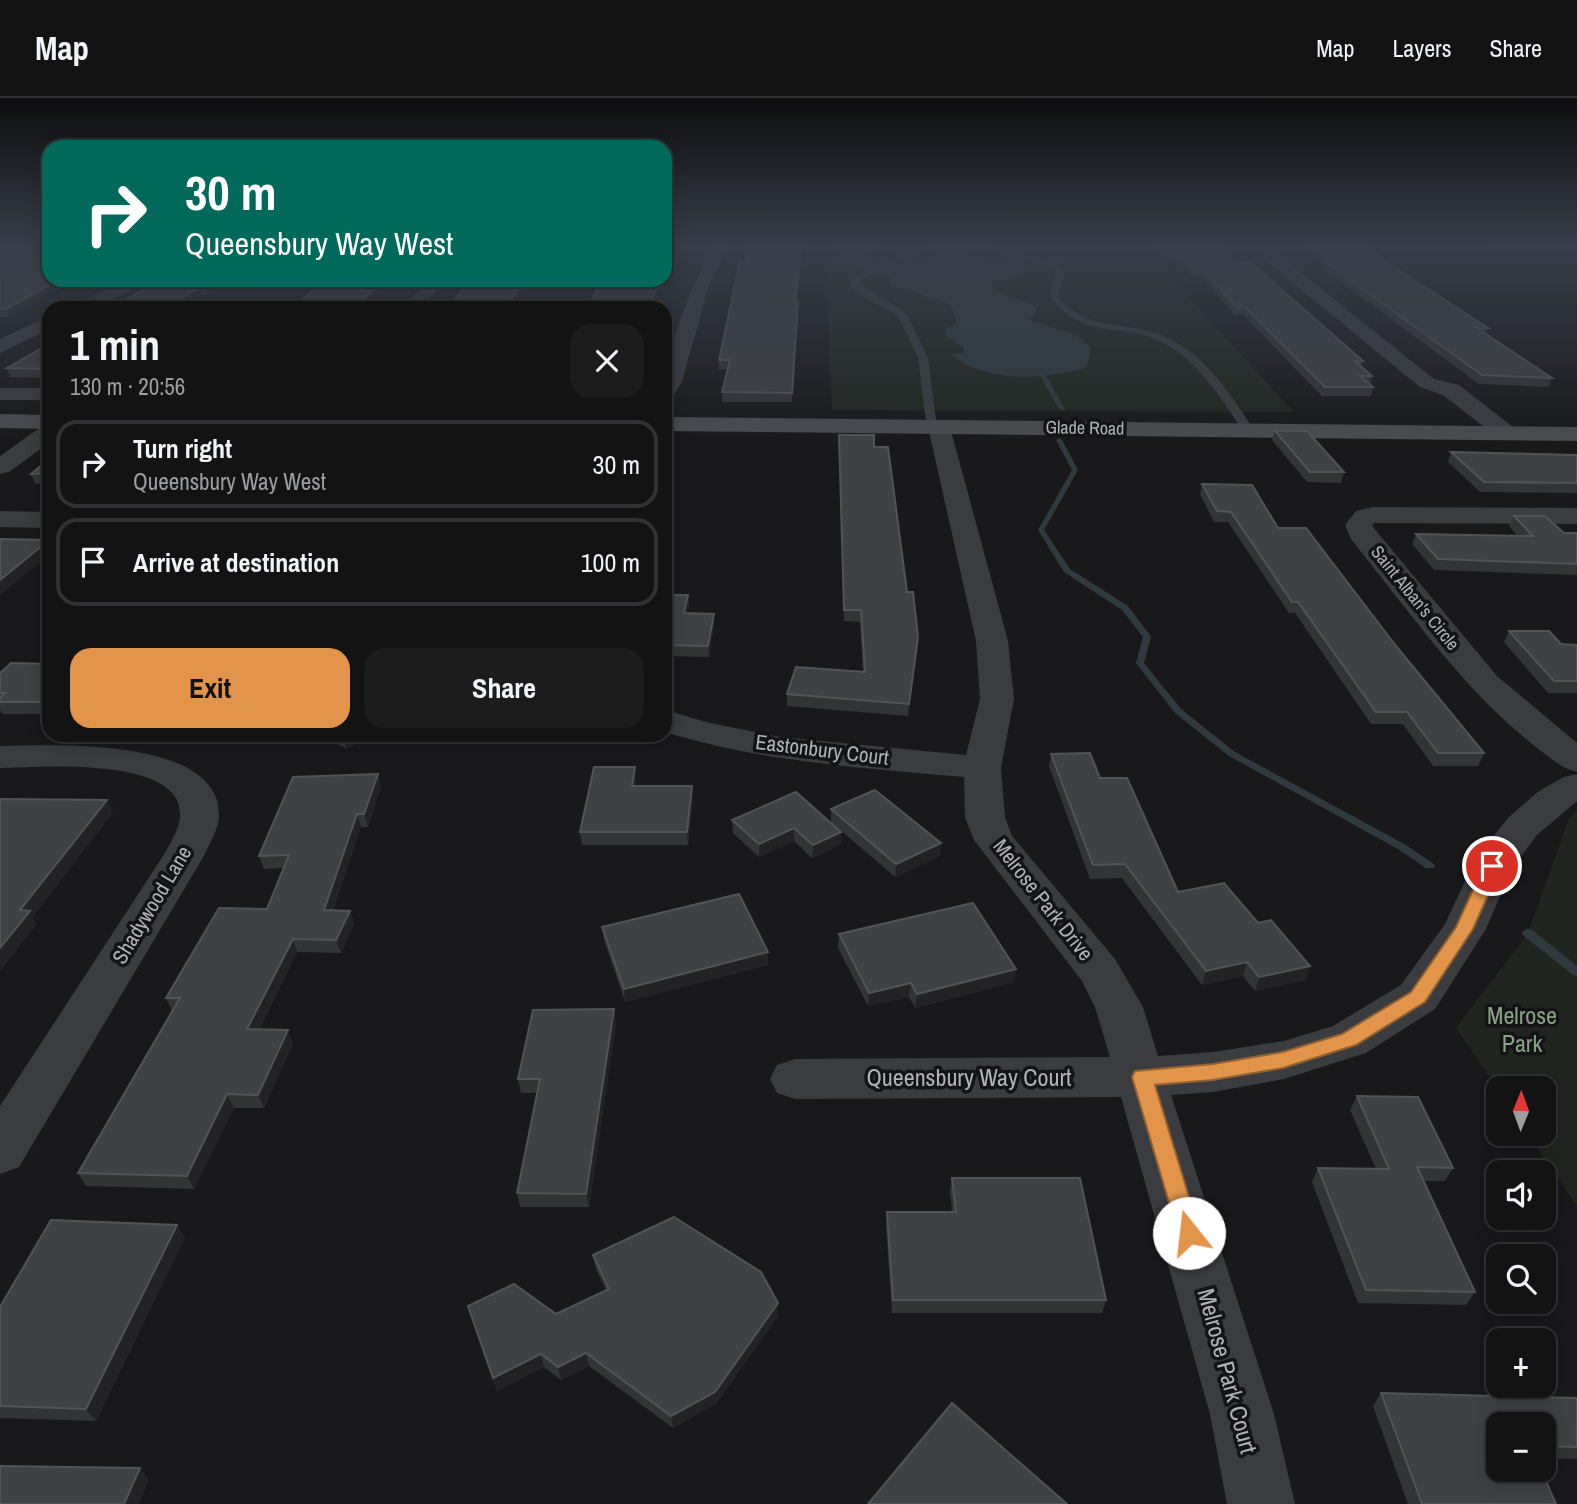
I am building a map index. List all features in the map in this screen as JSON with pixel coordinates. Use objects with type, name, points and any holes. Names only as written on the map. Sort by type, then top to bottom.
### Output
[{"type":"main road","points":[[0,421],[42,422]]},
{"type":"main road","name":"Glade Road","points":[[672,424],[1577,434]]},
{"type":"main road","name":"Glade Road","points":[[1504,432],[1577,429]]},
{"type":"street","points":[[672,381],[693,312]]},
{"type":"street","points":[[1339,312],[1427,383],[1451,390],[1504,432]]},
{"type":"street","points":[[0,347],[42,326]]},
{"type":"street","points":[[1427,383],[1420,390],[1469,432]]},
{"type":"street","points":[[0,394],[42,394]]},
{"type":"street","name":"Melrose Park Drive","points":[[935,427],[992,641],[997,699],[982,768],[985,817],[994,840],[1099,971],[1119,1007],[1143,1077]]},
{"type":"street","points":[[0,467],[42,437]]},
{"type":"street","name":"Saint Alban's Circle","points":[[1577,516],[1373,515],[1364,517],[1358,525],[1361,533],[1485,683],[1539,732],[1577,761]]},
{"type":"street","points":[[0,519],[42,520]]},
{"type":"street","name":"Eastonbury Court","points":[[672,724],[693,731],[771,746],[982,768]]},
{"type":"street","name":"Shadywood Lane","points":[[0,757],[81,757],[145,764],[174,773],[192,786],[201,812],[186,854],[0,1151]]},
{"type":"street","name":"Queensbury Way Court","points":[[795,1079],[1143,1077],[1213,1072],[1283,1060],[1349,1040],[1418,997],[1464,929],[1492,866],[1523,826],[1553,799],[1577,785]]},
{"type":"street","name":"Melrose Park Court","points":[[1143,1077],[1242,1414],[1261,1504]]},
{"type":"lane","points":[[899,312],[923,358],[935,427]]},
{"type":"lane","points":[[1066,312],[1089,324],[1163,339],[1201,363],[1248,430]]},
{"type":"green space","points":[[828,312],[1201,312],[1294,412],[832,410]]},
{"type":"green space","name":"Melrose Park","points":[[1577,811],[1577,1206],[1556,1175],[1556,1160],[1546,1160],[1536,1146],[1556,1146],[1556,1076],[1489,1076],[1456,1028],[1528,933],[1569,818]]},
{"type":"shaded area","points":[[953,312],[1036,312],[1030,320],[1075,335],[1090,346],[1090,357],[1086,368],[1052,375],[1015,376],[980,370],[950,354],[964,353],[963,347],[946,336],[945,329],[956,324]]},
{"type":"building","points":[[729,312],[797,312],[792,393],[722,392],[730,360],[719,360]]},
{"type":"building","points":[[1250,312],[1307,312],[1363,361],[1355,361],[1372,376],[1360,376],[1373,387],[1325,387]]},
{"type":"building","points":[[1394,312],[1463,312],[1488,328],[1477,328],[1552,378],[1482,375]]},
{"type":"building","points":[[42,348],[42,369],[7,368]]},
{"type":"building","points":[[1275,431],[1307,431],[1344,472],[1310,472]]},
{"type":"building","points":[[839,435],[874,435],[874,447],[888,447],[907,592],[913,592],[918,637],[909,704],[787,694],[796,667],[865,672],[861,610],[844,610]]},
{"type":"building","points":[[1451,452],[1577,455],[1577,483],[1484,482]]},
{"type":"building","points":[[42,465],[42,473],[31,474]]},
{"type":"building","points":[[1202,484],[1252,485],[1278,528],[1306,528],[1396,646],[1484,753],[1438,753],[1407,712],[1376,712],[1298,602],[1292,602],[1231,512],[1217,511]]},
{"type":"building","points":[[1514,516],[1545,516],[1564,533],[1577,533],[1577,564],[1438,559],[1416,534],[1533,536]]},
{"type":"building","points":[[0,539],[42,540],[42,546],[0,580]]},
{"type":"building","points":[[672,595],[688,595],[684,613],[714,614],[708,646],[672,645]]},
{"type":"building","points":[[1509,631],[1549,631],[1561,644],[1577,645],[1577,681],[1554,681]]},
{"type":"building","points":[[11,663],[42,664],[42,702],[0,702],[5,693],[0,693],[0,673]]},
{"type":"building","points":[[1090,753],[1100,778],[1127,778],[1178,892],[1224,883],[1258,923],[1271,920],[1310,966],[1259,977],[1247,962],[1206,971],[1125,864],[1093,865],[1051,754]]},
{"type":"building","points":[[594,767],[635,767],[632,786],[692,786],[687,832],[580,832]]},
{"type":"building","points":[[378,774],[364,814],[357,814],[324,910],[350,911],[336,940],[293,939],[247,1029],[288,1030],[258,1095],[227,1094],[187,1176],[78,1173],[180,998],[166,998],[219,908],[267,909],[289,855],[259,856],[293,777]]},
{"type":"building","points":[[875,790],[941,843],[896,864],[831,809]]},
{"type":"building","points":[[796,792],[841,832],[813,845],[794,828],[759,844],[732,820]]},
{"type":"building","points":[[0,799],[107,800],[20,910],[30,911],[0,948]]},
{"type":"building","points":[[739,894],[768,952],[624,989],[602,927]]},
{"type":"building","points":[[973,903],[1016,969],[917,994],[911,983],[869,993],[839,934]]},
{"type":"building","points":[[614,1009],[586,1194],[517,1193],[540,1079],[518,1079],[533,1010]]},
{"type":"building","points":[[1357,1096],[1418,1097],[1453,1168],[1417,1167],[1475,1292],[1366,1290],[1318,1168],[1389,1169]]},
{"type":"building","points":[[952,1178],[1080,1178],[1106,1300],[893,1300],[887,1212],[956,1212]]},
{"type":"building","points":[[674,1217],[761,1272],[778,1303],[715,1392],[671,1416],[586,1353],[558,1367],[541,1354],[493,1378],[468,1306],[514,1284],[556,1314],[609,1289],[593,1255]]},
{"type":"building","points":[[51,1220],[177,1225],[86,1409],[0,1406],[0,1307]]},
{"type":"building","points":[[1381,1393],[1486,1396],[1486,1398],[1577,1398],[1577,1447],[1556,1446],[1556,1412],[1486,1412],[1486,1482],[1546,1482],[1556,1504],[1422,1504]]},
{"type":"building","points":[[952,1403],[1067,1504],[868,1504]]},
{"type":"building","points":[[0,1466],[140,1468],[124,1504],[0,1504]]},
{"type":"waterway","points":[[1037,365],[1062,409]]},
{"type":"waterway","points":[[1059,440],[1075,470],[1041,530],[1067,570],[1125,608],[1147,637],[1140,663],[1178,711],[1232,754],[1402,847],[1430,866]]},
{"type":"waterway","points":[[1528,933],[1577,972]]},
{"type":"route","points":[[1189,1233],[1143,1077],[1213,1072],[1283,1060],[1349,1040],[1418,997],[1464,929],[1492,866]]}]
